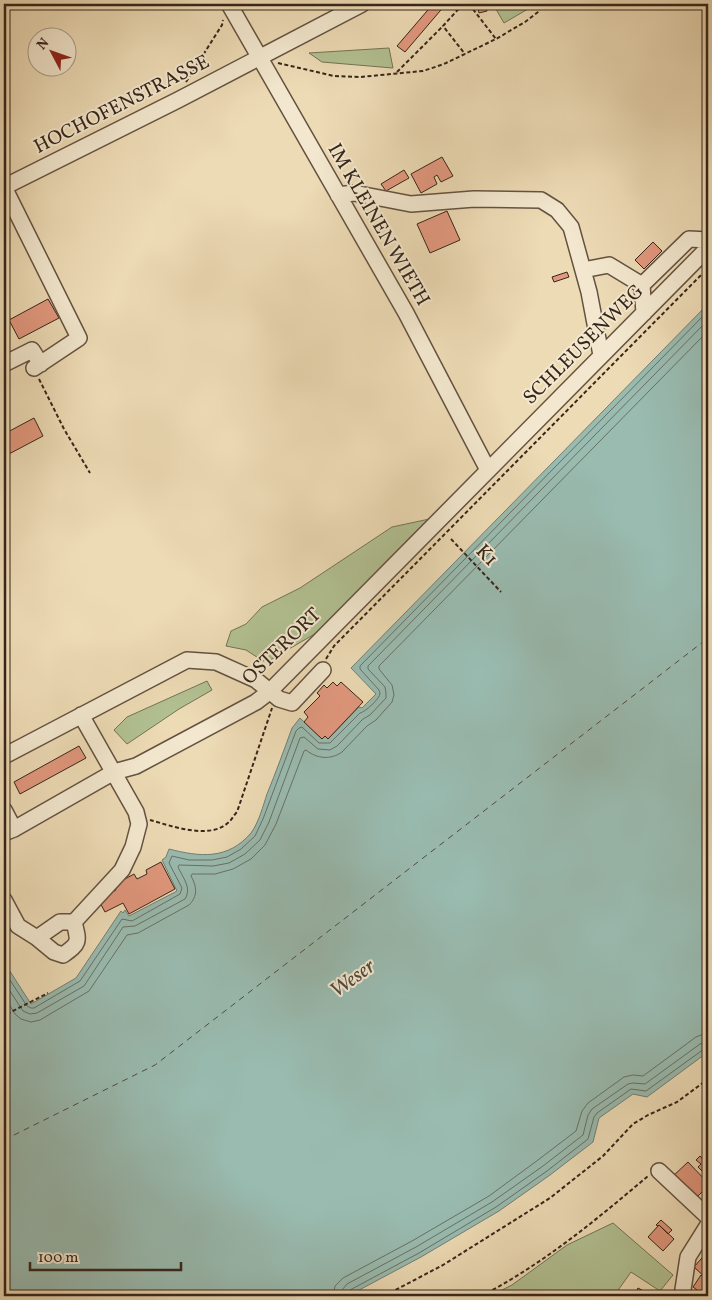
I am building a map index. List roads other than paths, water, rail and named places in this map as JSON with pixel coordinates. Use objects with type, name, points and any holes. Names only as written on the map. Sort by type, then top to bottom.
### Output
[{"type":"street","name":"HOCHOFENSTRASSE","points":[[4,187],[178,100],[362,4]]},
{"type":"street","name":"IM KLEINEN WIETH","points":[[226,9],[259,58],[406,313],[488,470]]},
{"type":"street","points":[[4,187],[78,338],[37,366],[32,350],[4,364]]},
{"type":"street","points":[[338,195],[354,193],[411,204],[474,199],[541,200],[556,210],[571,227],[589,292],[601,355]]},
{"type":"street","points":[[644,313],[642,285],[689,239],[708,240]]},
{"type":"street","name":"SCHLEUSENWEG","points":[[488,470],[708,248]]},
{"type":"street","points":[[583,270],[609,265],[642,285]]},
{"type":"street","name":"OSTERORT","points":[[4,810],[9,831],[114,772],[136,766],[256,702],[269,692],[488,470]]},
{"type":"street","points":[[4,756],[187,660],[216,662],[256,680],[279,699],[292,703],[323,670]]},
{"type":"street","points":[[37,938],[60,922],[74,922],[122,870],[133,847],[139,824],[136,812],[127,795],[81,715]]},
{"type":"street","points":[[4,900],[18,926],[54,952],[63,955],[74,948],[78,939],[74,922]]},
{"type":"street","points":[[659,1171],[708,1217]]},
{"type":"street","points":[[682,1296],[688,1257],[708,1225]]},
{"type":"water","name":"Weser","points":[[708,304],[708,1052],[647,1097],[633,1094],[599,1118],[593,1142],[499,1211],[421,1257],[348,1296],[4,1296],[4,962],[31,1004],[76,978],[121,911],[123,913],[125,910],[129,916],[177,891],[162,860],[166,857],[169,849],[203,855],[223,852],[242,842],[251,833],[256,824],[292,728],[300,718],[322,739],[325,736],[328,739],[359,707],[362,708],[376,694],[351,668]]}]
